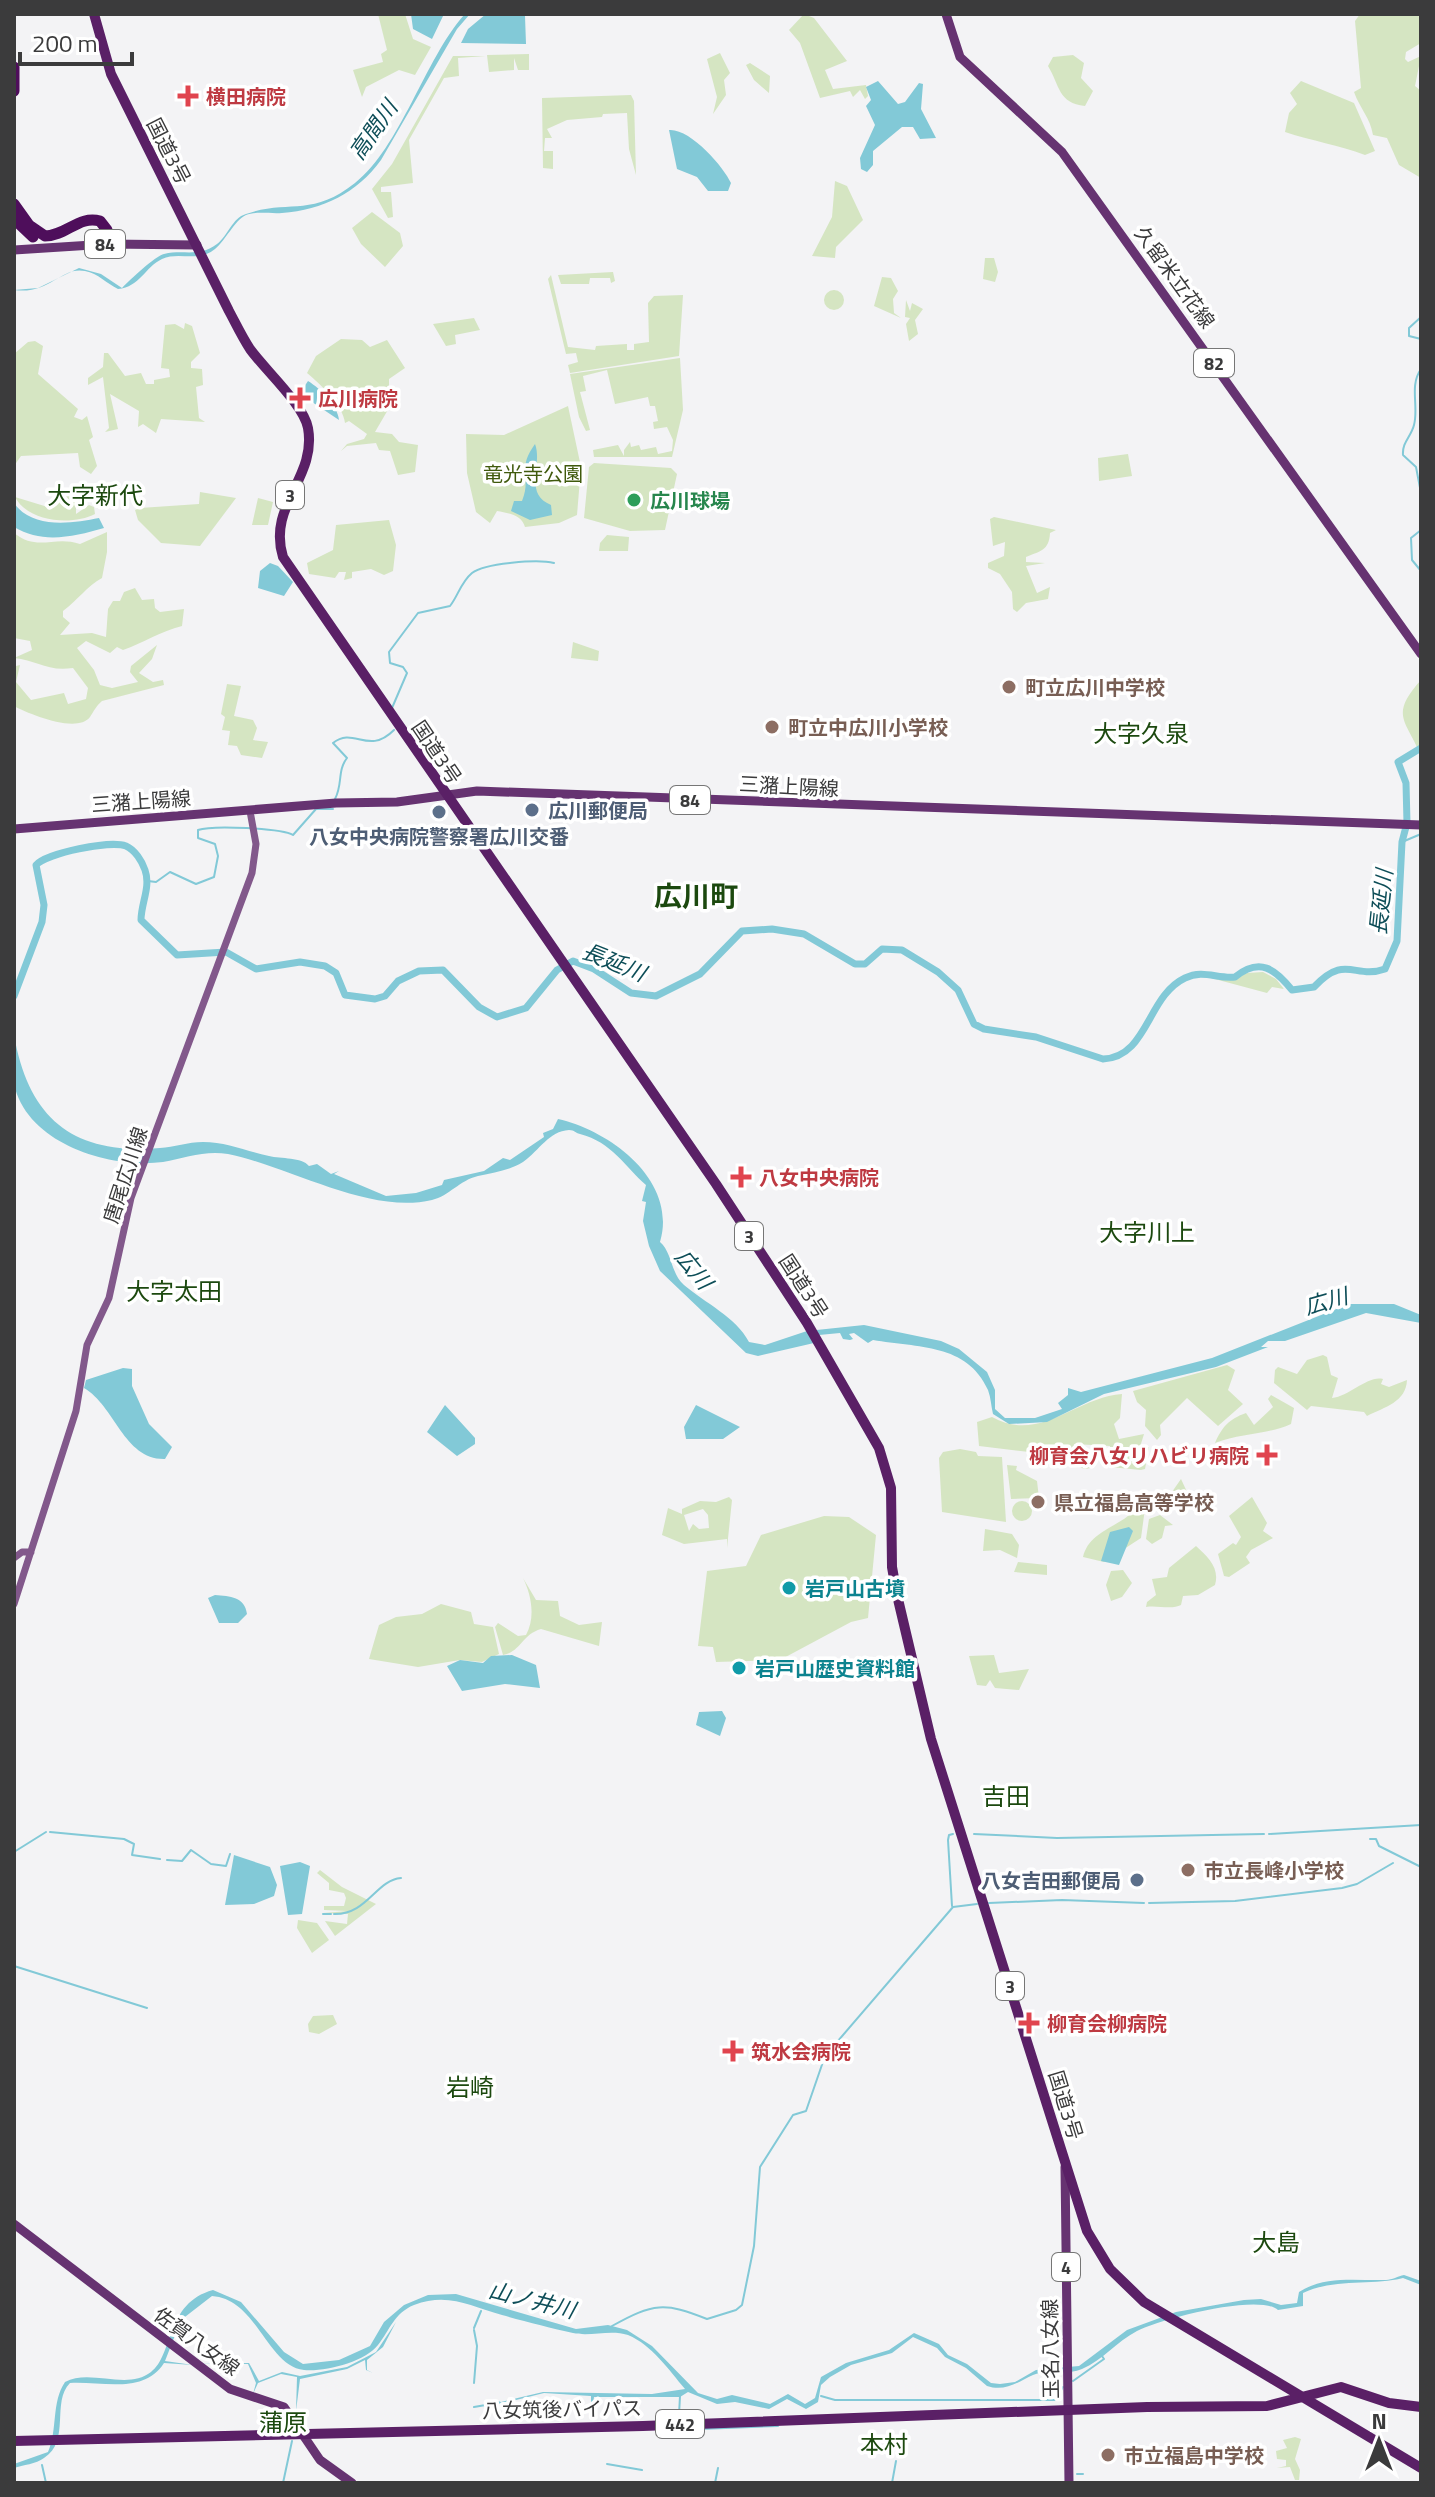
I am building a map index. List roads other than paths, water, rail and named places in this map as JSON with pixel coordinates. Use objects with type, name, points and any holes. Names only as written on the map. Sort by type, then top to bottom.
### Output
[{"type":"highway","name":"国道3号","points":[[94,14],[111,74],[248,347],[307,422],[309,446],[306,462],[281,516],[278,542],[283,557],[444,795],[655,1094],[810,1328],[873,1436],[888,1473],[892,1497],[892,1567],[922,1705],[1087,2231],[1106,2264],[1134,2294],[1421,2468]]},
{"type":"highway","points":[[14,67],[14,91]]},
{"type":"highway","points":[[14,204],[29,225],[45,236],[95,219],[105,225],[104,244]]},
{"type":"highway","points":[[14,219],[22,230],[41,240],[94,227],[104,244]]},
{"type":"highway","points":[[1279,2384],[1284,2393],[1280,2399]]},
{"type":"highway","name":"八女筑後バイパス","points":[[1069,2407],[1267,2406],[1317,2391],[1352,2388],[1389,2403],[1421,2407]]},
{"type":"highway","points":[[1313,2404],[1317,2391]]},
{"type":"highway","name":"八女筑後バイパス","points":[[14,2438],[1069,2407],[1300,2396]]},
{"type":"main road","name":"久留米立花線","points":[[946,14],[960,57],[1062,152],[1421,654]]},
{"type":"main road","name":"84","points":[[14,250],[104,244],[199,250]]},
{"type":"main road","name":"三潴上陽線","points":[[14,829],[508,792],[889,809],[1421,825]]},
{"type":"main road","name":"唐尾広川線","points":[[14,1604],[76,1411],[87,1345],[109,1298],[124,1224],[254,859],[250,811]]},
{"type":"main road","points":[[14,1558],[22,1552],[31,1552]]},
{"type":"main road","name":"玉名八女線","points":[[1065,2167],[1070,2371],[1069,2483]]},
{"type":"main road","name":"佐賀八女線","points":[[14,2224],[230,2389],[284,2407],[320,2460],[352,2483]]},
{"type":"water","points":[[411,14],[444,14],[432,39],[413,29]]},
{"type":"water","points":[[470,14],[457,29],[381,160],[361,182],[325,204],[297,211],[246,215],[219,245],[209,253],[162,259],[132,285],[122,288],[164,254],[210,248],[221,241],[241,216],[261,210],[312,204],[339,194],[355,183],[386,148],[450,33],[464,15]]},
{"type":"water","points":[[486,14],[525,16],[526,44],[461,43],[468,29]]},
{"type":"water","points":[[878,81],[898,104],[905,102],[919,83],[923,84],[921,109],[936,138],[920,139],[913,127],[902,127],[873,151],[873,165],[867,172],[861,169],[860,158],[875,125],[866,106],[871,100],[866,87]]},
{"type":"water","points":[[669,130],[687,135],[714,159],[731,183],[728,191],[708,191],[697,177],[677,169]]},
{"type":"water","points":[[79,268],[101,274],[122,288],[118,289],[90,272],[71,272]]},
{"type":"water","points":[[308,381],[328,398],[339,420],[303,396],[302,390]]},
{"type":"water","points":[[535,444],[536,486],[538,494],[551,505],[552,515],[530,520],[511,511],[514,501],[522,501],[525,493],[526,460]]},
{"type":"water","points":[[14,503],[22,512],[42,521],[66,523],[99,518],[104,528],[69,536],[36,536],[14,527]]},
{"type":"water","points":[[270,563],[278,566],[293,582],[284,596],[258,588],[260,571]]},
{"type":"water","points":[[14,1035],[31,1090],[44,1110],[60,1126],[80,1138],[130,1149],[197,1142],[220,1143],[296,1160],[309,1166],[317,1164],[331,1174],[339,1171],[334,1174],[386,1196],[416,1193],[442,1185],[444,1180],[484,1171],[503,1158],[510,1160],[544,1137],[543,1133],[553,1129],[558,1119],[578,1125],[618,1147],[650,1179],[659,1199],[663,1220],[660,1242],[680,1280],[736,1325],[749,1342],[765,1345],[807,1331],[864,1325],[941,1341],[959,1349],[987,1372],[995,1390],[995,1409],[1005,1418],[1035,1418],[1062,1409],[1058,1403],[1068,1395],[1068,1388],[1081,1392],[1212,1358],[1349,1304],[1394,1304],[1421,1315],[1421,1323],[1366,1313],[1285,1341],[1268,1341],[1261,1347],[1268,1347],[1216,1367],[1104,1394],[1047,1422],[1009,1424],[993,1414],[988,1390],[968,1363],[940,1350],[873,1340],[868,1343],[854,1333],[849,1334],[853,1339],[843,1339],[840,1333],[819,1335],[814,1343],[758,1356],[746,1353],[660,1271],[643,1221],[646,1202],[642,1201],[646,1185],[601,1143],[571,1130],[550,1137],[517,1165],[472,1178],[438,1198],[408,1203],[382,1201],[330,1188],[228,1154],[203,1154],[163,1162],[119,1161],[74,1148],[53,1137],[35,1122],[22,1105],[14,1084]]},
{"type":"water","points":[[123,1368],[132,1369],[132,1386],[149,1424],[172,1447],[165,1459],[139,1451],[95,1396],[84,1388],[86,1380]]},
{"type":"water","points":[[445,1405],[475,1438],[475,1444],[457,1456],[427,1432]]},
{"type":"water","points":[[696,1405],[740,1427],[723,1439],[686,1439],[684,1427]]},
{"type":"water","points":[[1129,1527],[1133,1531],[1119,1565],[1101,1561],[1110,1532]]},
{"type":"water","points":[[215,1595],[240,1601],[247,1614],[238,1623],[219,1623],[208,1598]]},
{"type":"water","points":[[512,1655],[536,1665],[540,1688],[505,1684],[462,1691],[447,1666],[460,1660],[483,1663],[491,1656]]},
{"type":"water","points":[[722,1711],[726,1718],[720,1736],[696,1725],[699,1712]]},
{"type":"water","points":[[234,1855],[270,1867],[277,1885],[274,1896],[254,1904],[225,1905]]},
{"type":"water","points":[[300,1862],[310,1866],[302,1914],[288,1915],[280,1866]]},
{"type":"water","points":[[1404,2275],[1421,2281],[1421,2285],[1403,2278],[1379,2282],[1327,2285],[1303,2293],[1303,2306],[1278,2310],[1251,2304],[1231,2306],[1166,2320],[1137,2331],[1082,2369],[1039,2373],[1006,2387],[987,2386],[937,2348],[913,2337],[892,2353],[851,2365],[830,2377],[821,2385],[818,2402],[806,2409],[787,2399],[769,2409],[735,2402],[717,2404],[688,2392],[680,2397],[594,2397],[591,2417],[591,2396],[544,2393],[500,2404],[495,2400],[501,2402],[543,2392],[652,2394],[685,2389],[652,2351],[628,2335],[573,2333],[448,2300],[426,2301],[407,2308],[372,2351],[354,2361],[304,2370],[291,2366],[280,2357],[240,2308],[212,2296],[181,2320],[165,2361],[193,2365],[164,2363],[155,2373],[134,2383],[70,2383],[62,2400],[59,2432],[52,2451],[37,2462],[14,2468],[14,2464],[48,2452],[58,2399],[65,2382],[86,2377],[131,2380],[151,2372],[164,2354],[178,2317],[186,2306],[213,2290],[241,2302],[284,2352],[303,2364],[339,2360],[370,2346],[384,2322],[404,2305],[428,2295],[456,2294],[576,2329],[608,2325],[627,2330],[652,2346],[698,2393],[717,2399],[732,2395],[770,2404],[788,2394],[805,2404],[815,2398],[821,2377],[846,2363],[889,2350],[914,2333],[939,2344],[948,2355],[967,2364],[991,2383],[1000,2384],[1015,2382],[1036,2370],[1079,2366],[1127,2330],[1176,2312],[1244,2300],[1261,2299],[1281,2305],[1297,2303],[1299,2292],[1319,2283],[1388,2280]]},
{"type":"water","points":[[396,2322],[383,2347],[367,2360],[367,2370],[373,2373],[366,2370],[365,2360],[347,2369],[300,2379],[296,2411],[297,2377],[281,2374],[258,2383],[253,2394],[256,2383],[248,2364],[199,2363],[249,2363],[259,2381],[282,2372],[300,2376],[347,2367],[376,2352]]},
{"type":"waterway","points":[[1421,317],[1409,328],[1409,336],[1421,339]]},
{"type":"waterway","points":[[1421,369],[1415,389],[1414,425],[1403,455],[1416,467],[1421,493]]},
{"type":"waterway","points":[[1421,530],[1411,538],[1412,560],[1421,571]]},
{"type":"waterway","points":[[392,708],[407,673],[403,667],[390,663],[389,652],[418,613],[450,606],[465,581],[479,570],[512,563],[554,563]]},
{"type":"waterway","points":[[335,799],[347,758],[333,743],[348,737],[376,741],[394,730]]},
{"type":"waterway","name":"長延川","points":[[14,996],[42,922],[44,905],[36,865],[65,852],[118,845],[132,850],[145,870],[147,883],[141,920],[177,955],[226,952],[256,969],[300,962],[325,966],[336,973],[345,995],[375,999],[385,996],[398,981],[419,971],[443,970],[479,1007],[497,1017],[526,1008],[557,970],[573,961],[594,969],[631,993],[656,996],[700,974],[742,931],[772,929],[804,934],[855,964],[865,964],[882,949],[902,950],[938,972],[958,990],[974,1024],[984,1029],[1036,1037],[1103,1059],[1118,1056],[1129,1048],[1162,998],[1172,987],[1192,975],[1235,977],[1260,967],[1273,971],[1292,990],[1314,987],[1334,971],[1342,969],[1365,972],[1385,969],[1397,941],[1402,842],[1407,823],[1406,783],[1398,762],[1421,748]]},
{"type":"waterway","points":[[148,881],[156,882],[170,872],[196,884],[214,877],[218,856],[215,844],[198,838],[198,830],[247,828],[293,835],[316,809],[333,809]]},
{"type":"waterway","points":[[1402,842],[1421,834]]},
{"type":"waterway","points":[[1269,1834],[1421,1825]]},
{"type":"waterway","points":[[14,1852],[46,1832]]},
{"type":"waterway","points":[[50,1832],[124,1839],[134,1844],[132,1855],[160,1859]]},
{"type":"waterway","points":[[952,1906],[948,1840],[949,1835],[953,1834]]},
{"type":"waterway","points":[[974,1834],[1057,1838],[1264,1834]]},
{"type":"waterway","points":[[1370,1839],[1376,1839],[1379,1846],[1421,1867]]},
{"type":"waterway","points":[[167,1860],[182,1861],[191,1850],[211,1864],[226,1866],[230,1854]]},
{"type":"waterway","points":[[1149,1903],[1235,1901],[1342,1888],[1357,1884],[1393,1863]]},
{"type":"waterway","points":[[334,1914],[355,1909],[392,1880],[401,1878]]},
{"type":"waterway","points":[[989,1903],[1062,1900],[1144,1903]]},
{"type":"waterway","points":[[612,2326],[649,2309],[669,2308],[707,2319],[736,2310],[742,2305],[754,2246],[760,2167],[793,2115],[806,2111],[825,2056],[953,1907],[977,1904]]},
{"type":"waterway","points":[[323,1914],[331,1914]]},
{"type":"waterway","points":[[14,1966],[147,2008]]},
{"type":"waterway","name":"山ノ井川","points":[[474,2328],[481,2311]]},
{"type":"waterway","points":[[474,2330],[477,2346],[474,2383]]},
{"type":"waterway","points":[[1073,2381],[1104,2359],[1102,2356]]},
{"type":"waterway","points":[[821,2396],[835,2400],[1055,2400],[1063,2387]]},
{"type":"waterway","points":[[679,2415],[680,2396]]},
{"type":"waterway","points":[[474,2407],[497,2403]]},
{"type":"waterway","points":[[700,2429],[778,2426]]},
{"type":"waterway","points":[[283,2483],[292,2441]]},
{"type":"waterway","points":[[892,2483],[896,2461]]},
{"type":"waterway","points":[[607,2464],[642,2470]]},
{"type":"waterway","points":[[42,2465],[46,2483]]},
{"type":"waterway","points":[[715,2483],[718,2468]]},
{"type":"waterway","points":[[1077,2474],[1083,2474]]},
{"type":"place","name":"横田病院","points":[[188,96]]},
{"type":"place","name":"広川病院","points":[[300,398]]},
{"type":"place","name":"広川球場","points":[[634,500]]},
{"type":"place","name":"町立広川中学校","points":[[1009,687]]},
{"type":"place","name":"町立中広川小学校","points":[[772,727]]},
{"type":"place","name":"広川郵便局","points":[[532,810]]},
{"type":"place","name":"八女中央病院警察署広川交番","points":[[439,812]]},
{"type":"place","name":"八女中央病院","points":[[741,1177]]},
{"type":"place","name":"柳育会八女リハビリ病院","points":[[1267,1455]]},
{"type":"place","name":"県立福島高等学校","points":[[1038,1502]]},
{"type":"place","name":"岩戸山古墳","points":[[789,1588]]},
{"type":"place","name":"岩戸山歴史資料館","points":[[739,1668]]},
{"type":"place","name":"市立長峰小学校","points":[[1188,1870]]},
{"type":"place","name":"八女吉田郵便局","points":[[1137,1880]]},
{"type":"place","name":"柳育会柳病院","points":[[1029,2023]]},
{"type":"place","name":"筑水会病院","points":[[733,2051]]},
{"type":"place","name":"市立福島中学校","points":[[1108,2455]]},
{"type":"district","name":"大字新代","points":[[95,495]]},
{"type":"district","name":"大字久泉","points":[[1141,733]]},
{"type":"district","name":"広川町","points":[[696,895]]},
{"type":"district","name":"大字川上","points":[[1147,1232]]},
{"type":"district","name":"大字太田","points":[[174,1291]]},
{"type":"district","name":"吉田","points":[[1006,1796]]},
{"type":"district","name":"岩崎","points":[[470,2087]]},
{"type":"district","name":"大島","points":[[1276,2242]]},
{"type":"district","name":"蒲原","points":[[283,2422]]},
{"type":"district","name":"本村","points":[[884,2444]]},
{"type":"water label","name":"高間川","points":[[373,130]]},
{"type":"water label","name":"広川","points":[[694,1269]]},
{"type":"water label","name":"広川","points":[[1326,1301]]},
{"type":"park label","name":"竜光寺公園","points":[[533,473]]}]
